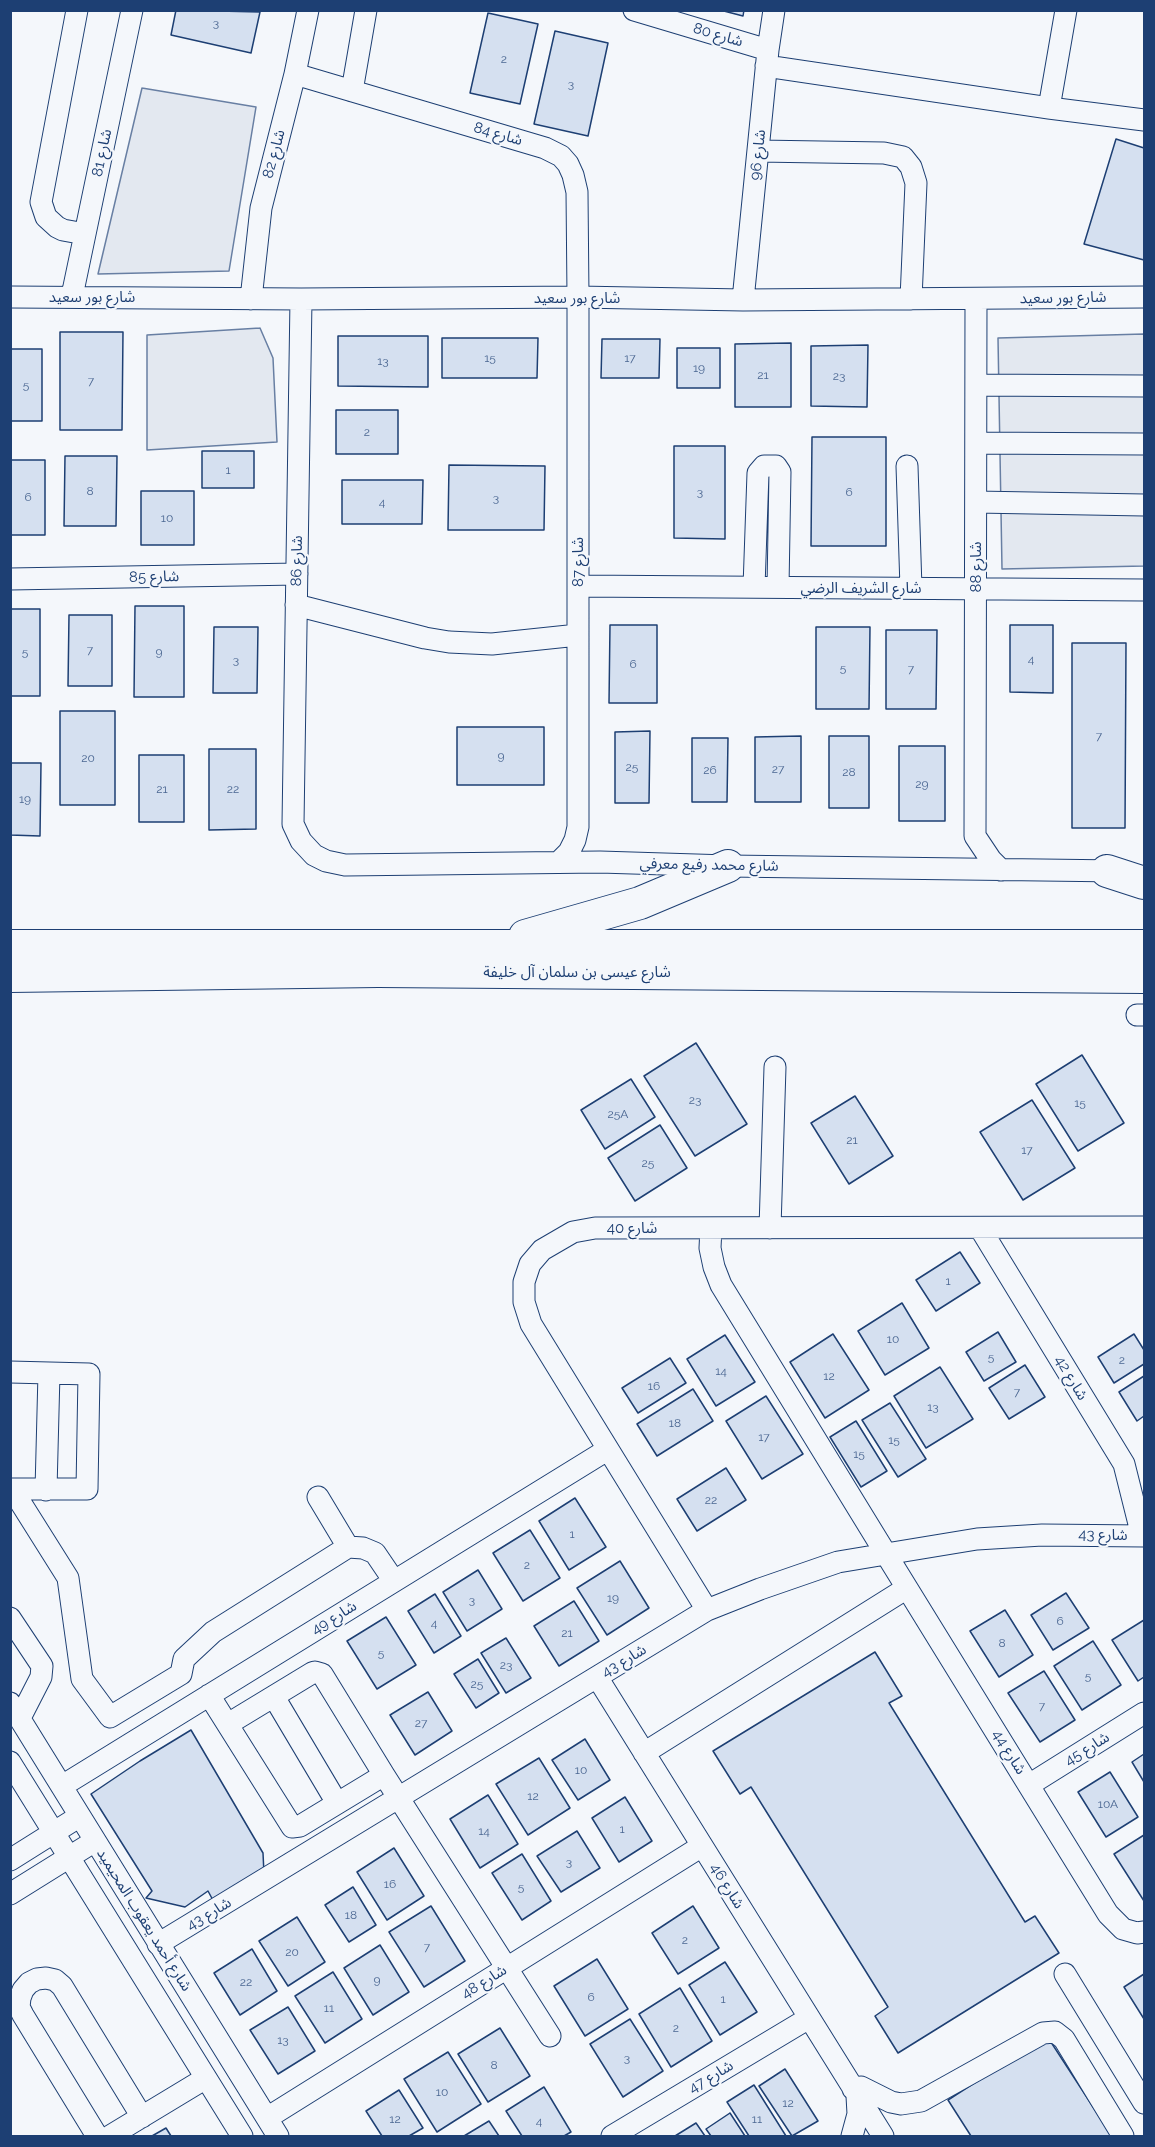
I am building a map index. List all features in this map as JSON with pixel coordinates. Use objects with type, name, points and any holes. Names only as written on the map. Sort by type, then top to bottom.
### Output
[{"type":"highway","points":[[488,946],[640,903],[728,866]]},
{"type":"highway","points":[[1107,872],[1144,883]]},
{"type":"highway","name":"شارع عيسى بن سلمان آل خليفة","points":[[10,946],[1144,946]]},
{"type":"highway","name":"شارع عيسى بن سلمان آل خليفة","points":[[10,976],[378,971],[1144,977]]},
{"type":"street","points":[[77,10],[41,202],[46,217],[57,227],[85,234]]},
{"type":"street","name":"شارع 81","points":[[72,296],[132,10]]},
{"type":"street","name":"شارع 82","points":[[251,299],[261,208],[295,74],[308,10]]},
{"type":"street","points":[[352,91],[366,10]]},
{"type":"street","name":"شارع 80","points":[[634,10],[767,58],[1049,108],[1144,120]]},
{"type":"street","name":"شارع 96","points":[[743,300],[767,58],[774,10]]},
{"type":"street","points":[[1049,108],[1066,10]]},
{"type":"street","name":"شارع 84","points":[[295,74],[545,148],[561,156],[573,175],[577,192],[578,297]]},
{"type":"street","points":[[758,151],[884,153],[903,157],[911,167],[915,183],[911,299]]},
{"type":"street","name":"شارع بور سعيد","points":[[10,297],[251,299],[578,297],[743,300],[1144,297]]},
{"type":"street","name":"شارع 87","points":[[560,861],[572,846],[578,827],[578,297]]},
{"type":"street","name":"شارع 86","points":[[293,824],[301,299]]},
{"type":"street","name":"شارع 88","points":[[975,836],[976,299]]},
{"type":"street","points":[[976,385],[1144,386]]},
{"type":"street","points":[[976,443],[1144,444]]},
{"type":"street","points":[[754,587],[758,473],[764,466],[776,466],[780,472],[778,587]]},
{"type":"street","points":[[907,466],[911,588]]},
{"type":"street","points":[[976,502],[1144,505]]},
{"type":"street","name":"شارع 85","points":[[10,579],[297,574]]},
{"type":"street","name":"شارع الشريف الرضي","points":[[578,586],[1144,590]]},
{"type":"street","points":[[296,604],[425,638],[449,642],[492,644],[578,635]]},
{"type":"street","name":"شارع محمد رفيع معرفي","points":[[293,824],[298,836],[310,851],[334,864],[560,861],[1107,872],[1144,869]]},
{"type":"street","name":"شارع 87","points":[[578,827],[587,846],[600,862]]},
{"type":"street","points":[[949,869],[975,836],[991,860],[1001,870]]},
{"type":"street","points":[[10,987],[117,974]]},
{"type":"street","points":[[770,1228],[775,1067]]},
{"type":"street","name":"شارع 40","points":[[707,1610],[531,1324],[524,1302],[524,1282],[526,1273],[542,1250],[561,1238],[584,1229],[595,1228],[1144,1227]]},
{"type":"street","name":"شارع 44","points":[[711,1228],[710,1248],[721,1285],[886,1554],[1112,1920],[1129,1932],[1144,1932]]},
{"type":"street","name":"شارع 42","points":[[980,1228],[1124,1464],[1143,1536]]},
{"type":"street","points":[[10,1372],[90,1374],[87,1489],[11,1489]]},
{"type":"street","points":[[46,1490],[49,1373]]},
{"type":"street","name":"شارع 49","points":[[62,1786],[607,1450]]},
{"type":"street","points":[[11,1489],[68,1578],[82,1679],[110,1717],[181,1674],[184,1659],[213,1632],[348,1547],[363,1548],[375,1553],[394,1581]]},
{"type":"street","points":[[318,1497],[348,1547]]},
{"type":"street","name":"شارع 43","points":[[159,1944],[707,1610],[838,1562],[977,1539],[1042,1535],[1143,1536]]},
{"type":"street","points":[[644,1753],[907,1588]]},
{"type":"street","points":[[10,1618],[42,1666],[41,1677],[15,1710]]},
{"type":"street","points":[[228,1724],[312,1673],[322,1674],[550,2036]]},
{"type":"street","name":"شارع 46","points":[[597,1677],[883,2136]]},
{"type":"street","points":[[209,1695],[292,1827],[300,1826],[384,1775]]},
{"type":"street","points":[[274,1696],[337,1803]]},
{"type":"street","name":"شارع أحمد يعقوب المحيميد","points":[[15,1710],[278,2136]]},
{"type":"street","name":"شارع 45","points":[[1029,1785],[1144,1713]]},
{"type":"street","name":"شارع أحمد يعقوب المحيميد","points":[[10,1762],[242,2136]]},
{"type":"street","points":[[10,1860],[80,1816]]},
{"type":"street","points":[[10,1894],[95,1841]]},
{"type":"street","name":"شارع 48","points":[[267,2118],[702,1846]]},
{"type":"street","points":[[1065,1974],[1144,2103]]},
{"type":"street","points":[[97,2136],[22,2015],[20,1998],[23,1990],[37,1979],[55,1980],[62,1986],[142,2117]]},
{"type":"street","name":"شارع 47","points":[[612,2136],[809,2018]]},
{"type":"street","points":[[852,2136],[858,2114],[855,2092],[861,2087],[891,2102],[901,2104],[921,2101],[1042,2033],[1055,2032],[1064,2039],[1123,2136]]},
{"type":"street","points":[[110,2136],[206,2078]]},
{"type":"shaded area","points":[[142,88],[256,107],[229,271],[98,274]]},
{"type":"shaded area","points":[[260,328],[273,358],[277,442],[147,450],[147,335]]},
{"type":"shaded area","points":[[1144,334],[1144,566],[1002,569],[998,338]]},
{"type":"building","points":[[176,10],[260,12],[251,53],[171,35]]},
{"type":"building","points":[[720,10],[744,10],[743,16]]},
{"type":"building","points":[[488,13],[538,24],[520,104],[470,93]]},
{"type":"building","points":[[555,31],[608,43],[588,136],[534,124]]},
{"type":"building","points":[[1116,139],[1144,148],[1144,260],[1084,244]]},
{"type":"building","points":[[60,332],[123,332],[122,430],[60,430]]},
{"type":"building","points":[[338,336],[428,336],[428,387],[338,386]]},
{"type":"building","points":[[442,338],[538,338],[537,378],[442,378]]},
{"type":"building","points":[[602,339],[660,339],[659,378],[601,378]]},
{"type":"building","points":[[791,343],[791,407],[735,407],[735,344]]},
{"type":"building","points":[[868,345],[867,407],[811,406],[811,346]]},
{"type":"building","points":[[677,348],[720,348],[720,388],[677,388]]},
{"type":"building","points":[[10,349],[42,349],[42,421],[10,421]]},
{"type":"building","points":[[336,410],[398,410],[398,454],[336,454]]},
{"type":"building","points":[[812,437],[886,437],[886,546],[811,546]]},
{"type":"building","points":[[674,446],[725,446],[725,539],[674,538]]},
{"type":"building","points":[[202,451],[254,451],[254,488],[202,488]]},
{"type":"building","points":[[65,456],[117,456],[116,526],[64,526]]},
{"type":"building","points":[[10,460],[45,460],[45,535],[10,535]]},
{"type":"building","points":[[449,465],[545,466],[544,530],[448,530]]},
{"type":"building","points":[[342,480],[423,480],[422,524],[342,524]]},
{"type":"building","points":[[141,491],[194,491],[194,545],[141,545]]},
{"type":"building","points":[[135,606],[184,606],[184,697],[134,697]]},
{"type":"building","points":[[10,609],[40,609],[40,696],[10,696]]},
{"type":"building","points":[[69,615],[112,615],[112,686],[68,686]]},
{"type":"building","points":[[610,625],[657,625],[657,703],[609,703]]},
{"type":"building","points":[[1010,625],[1053,625],[1053,693],[1010,692]]},
{"type":"building","points":[[214,627],[258,627],[257,693],[213,693]]},
{"type":"building","points":[[816,627],[870,627],[869,709],[816,709]]},
{"type":"building","points":[[886,630],[937,630],[936,709],[886,709]]},
{"type":"building","points":[[1072,643],[1126,643],[1125,828],[1072,828]]},
{"type":"building","points":[[60,711],[115,711],[115,805],[60,805]]},
{"type":"building","points":[[457,727],[544,727],[544,785],[457,785]]},
{"type":"building","points":[[650,731],[649,803],[615,803],[615,732]]},
{"type":"building","points":[[801,736],[801,802],[755,802],[755,737]]},
{"type":"building","points":[[829,736],[869,736],[869,808],[829,808]]},
{"type":"building","points":[[692,738],[728,738],[727,802],[692,802]]},
{"type":"building","points":[[899,746],[945,746],[945,821],[899,821]]},
{"type":"building","points":[[209,749],[256,749],[256,829],[209,830]]},
{"type":"building","points":[[139,755],[184,755],[184,822],[139,822]]},
{"type":"building","points":[[10,763],[41,763],[40,836],[10,835]]},
{"type":"building","points":[[696,1043],[747,1124],[695,1156],[644,1076]]},
{"type":"building","points":[[1082,1055],[1124,1123],[1078,1151],[1036,1084]]},
{"type":"building","points":[[631,1079],[655,1117],[605,1149],[581,1110]]},
{"type":"building","points":[[855,1096],[893,1156],[849,1184],[811,1123]]},
{"type":"building","points":[[1032,1100],[1075,1168],[1023,1200],[980,1132]]},
{"type":"building","points":[[660,1125],[687,1168],[635,1201],[608,1158]]},
{"type":"building","points":[[960,1252],[980,1283],[936,1311],[916,1280]]},
{"type":"building","points":[[902,1303],[929,1348],[885,1375],[858,1331]]},
{"type":"building","points":[[998,1332],[1016,1362],[984,1381],[966,1352]]},
{"type":"building","points":[[833,1334],[869,1390],[825,1418],[790,1362]]},
{"type":"building","points":[[1134,1334],[1144,1350],[1144,1364],[1114,1383],[1098,1357]]},
{"type":"building","points":[[725,1335],[755,1382],[716,1406],[687,1359]]},
{"type":"building","points":[[670,1358],[686,1383],[638,1413],[622,1388]]},
{"type":"building","points":[[1025,1365],[1045,1397],[1009,1419],[989,1388]]},
{"type":"building","points":[[940,1367],[973,1419],[926,1448],[894,1396]]},
{"type":"building","points":[[1144,1376],[1144,1416],[1137,1421],[1119,1392]]},
{"type":"building","points":[[693,1389],[713,1421],[657,1456],[637,1424]]},
{"type":"building","points":[[766,1396],[803,1454],[762,1479],[726,1421]]},
{"type":"building","points":[[890,1403],[926,1459],[898,1477],[862,1420]]},
{"type":"building","points":[[856,1421],[887,1471],[861,1487],[830,1437]]},
{"type":"building","points":[[726,1468],[746,1500],[697,1531],[677,1499]]},
{"type":"building","points":[[575,1498],[606,1547],[569,1570],[539,1521]]},
{"type":"building","points":[[530,1530],[560,1578],[523,1601],[493,1553]]},
{"type":"building","points":[[620,1561],[649,1608],[607,1635],[577,1588]]},
{"type":"building","points":[[478,1570],[502,1609],[467,1631],[443,1592]]},
{"type":"building","points":[[1066,1593],[1089,1628],[1053,1650],[1031,1615]]},
{"type":"building","points":[[435,1594],[461,1636],[434,1653],[408,1611]]},
{"type":"building","points":[[574,1601],[599,1641],[559,1666],[534,1626]]},
{"type":"building","points":[[1005,1610],[1033,1655],[999,1677],[970,1631]]},
{"type":"building","points":[[386,1617],[416,1665],[377,1689],[347,1641]]},
{"type":"building","points":[[1144,1620],[1144,1677],[1138,1681],[1112,1640]]},
{"type":"building","points":[[506,1638],[531,1678],[506,1693],[481,1653]]},
{"type":"building","points":[[1093,1641],[1121,1685],[1082,1710],[1054,1666]]},
{"type":"building","points":[[875,1652],[902,1696],[889,1703],[1025,1922],[1035,1916],[1059,1953],[898,2053],[875,2016],[888,2007],[751,1787],[740,1794],[713,1751]]},
{"type":"building","points":[[478,1659],[499,1693],[476,1708],[454,1674]]},
{"type":"building","points":[[1044,1671],[1075,1720],[1040,1742],[1008,1693]]},
{"type":"building","points":[[428,1692],[452,1731],[415,1755],[390,1715]]},
{"type":"building","points":[[191,1730],[263,1853],[264,1874],[215,1904],[208,1891],[185,1907],[146,1898],[152,1891],[91,1794]]},
{"type":"building","points":[[585,1739],[610,1780],[578,1800],[552,1760]]},
{"type":"building","points":[[1144,1754],[1144,1782],[1132,1762]]},
{"type":"building","points":[[539,1758],[570,1808],[528,1835],[496,1784]]},
{"type":"building","points":[[1110,1772],[1138,1817],[1106,1837],[1078,1792]]},
{"type":"building","points":[[488,1795],[518,1844],[480,1868],[450,1819]]},
{"type":"building","points":[[625,1797],[652,1841],[619,1862],[592,1818]]},
{"type":"building","points":[[577,1831],[600,1868],[561,1892],[537,1856]]},
{"type":"building","points":[[1144,1835],[1144,1901],[1114,1854]]},
{"type":"building","points":[[394,1848],[424,1896],[387,1920],[357,1872]]},
{"type":"building","points":[[522,1854],[551,1901],[522,1920],[492,1873]]},
{"type":"building","points":[[353,1887],[376,1925],[349,1942],[325,1905]]},
{"type":"building","points":[[431,1906],[465,1961],[424,1987],[389,1932]]},
{"type":"building","points":[[693,1906],[719,1948],[678,1974],[652,1933]]},
{"type":"building","points":[[297,1917],[325,1962],[288,1986],[259,1941]]},
{"type":"building","points":[[380,1945],[409,1992],[373,2015],[344,1968]]},
{"type":"building","points":[[252,1949],[277,1991],[240,2015],[214,1973]]},
{"type":"building","points":[[597,1959],[628,2009],[585,2036],[554,1986]]},
{"type":"building","points":[[725,1962],[757,2012],[720,2035],[689,1985]]},
{"type":"building","points":[[333,1972],[362,2019],[325,2043],[295,1996]]},
{"type":"building","points":[[1144,1974],[1144,2019],[1124,1987]]},
{"type":"building","points":[[680,1988],[712,2041],[671,2067],[639,2014]]},
{"type":"building","points":[[288,2007],[315,2051],[278,2074],[250,2030]]},
{"type":"building","points":[[630,2019],[663,2071],[623,2097],[590,2044]]},
{"type":"building","points":[[500,2028],[530,2076],[488,2102],[458,2054]]},
{"type":"building","points":[[1047,2036],[1112,2136],[971,2136],[948,2100]]},
{"type":"building","points":[[448,2052],[481,2104],[437,2132],[404,2079]]},
{"type":"building","points":[[785,2069],[818,2121],[792,2136],[759,2086]]},
{"type":"building","points":[[754,2085],[786,2136],[749,2136],[727,2102]]},
{"type":"building","points":[[544,2087],[571,2132],[564,2136],[522,2136],[506,2111]]},
{"type":"building","points":[[399,2090],[423,2128],[409,2136],[382,2136],[366,2111]]},
{"type":"building","points":[[730,2113],[745,2136],[711,2136],[706,2129]]},
{"type":"building","points":[[489,2121],[499,2136],[464,2136]]},
{"type":"building","points":[[696,2123],[705,2136],[675,2136]]},
{"type":"building","points":[[166,2128],[171,2136],[152,2136]]}]
